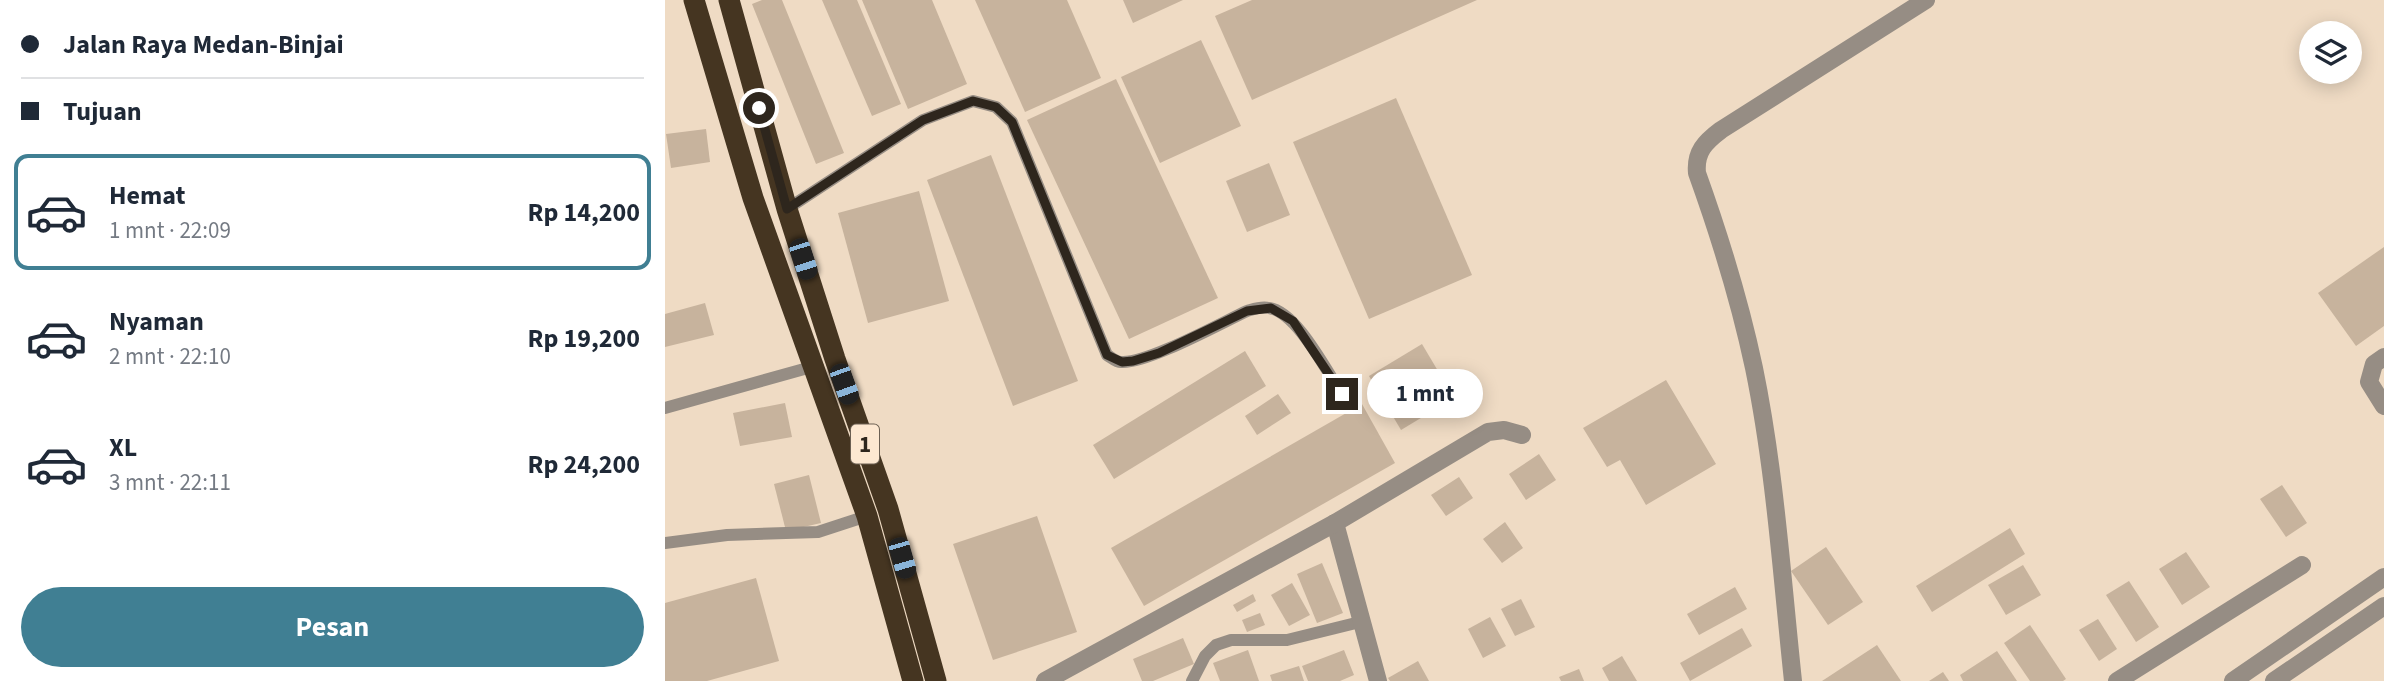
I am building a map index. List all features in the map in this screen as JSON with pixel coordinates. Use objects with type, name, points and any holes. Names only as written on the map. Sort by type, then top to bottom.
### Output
[{"type":"highway","name":"1","points":[[694,0],[753,198],[867,516],[913,681]]},
{"type":"highway","name":"1","points":[[729,0],[787,209],[835,359],[888,509],[936,681]]},
{"type":"street","points":[[1793,681],[1765,434],[1754,369],[1740,308],[1696,164],[1698,153],[1705,142],[1721,130],[1926,0]]},
{"type":"street","points":[[2384,357],[2374,364],[2369,383],[2384,406]]},
{"type":"street","points":[[1045,681],[1335,523],[1488,432],[1504,430],[1522,435]]},
{"type":"street","points":[[1335,523],[1378,681]]},
{"type":"street","points":[[2117,681],[2302,565]]},
{"type":"street","points":[[2233,681],[2384,577]]},
{"type":"street","points":[[2273,681],[2384,606]]},
{"type":"lane","points":[[787,209],[923,120],[973,101],[985,102],[996,107],[1012,122],[1107,355],[1122,362],[1133,361],[1159,353],[1247,311],[1271,308],[1293,321],[1342,394]]},
{"type":"lane","points":[[665,408],[815,366]]},
{"type":"lane","points":[[665,543],[727,536],[818,532],[867,516]]},
{"type":"lane","points":[[1192,681],[1205,656],[1216,645],[1231,640],[1287,639],[1360,622]]},
{"type":"building","points":[[762,0],[782,0],[844,153],[816,164],[752,4]]},
{"type":"building","points":[[822,0],[857,0],[901,104],[872,116]]},
{"type":"building","points":[[862,0],[932,0],[967,84],[908,109]]},
{"type":"building","points":[[975,0],[1067,0],[1101,78],[1025,112]]},
{"type":"building","points":[[1123,0],[1183,0],[1133,23]]},
{"type":"building","points":[[1252,0],[1477,0],[1252,100],[1215,16]]},
{"type":"building","points":[[1201,40],[1241,126],[1160,163],[1121,77]]},
{"type":"building","points":[[1116,79],[1218,298],[1129,339],[1027,120]]},
{"type":"building","points":[[1396,98],[1472,275],[1369,319],[1293,142]]},
{"type":"building","points":[[706,129],[710,162],[671,168],[666,134]]},
{"type":"building","points":[[991,155],[1078,381],[1013,406],[927,180]]},
{"type":"building","points":[[1269,163],[1290,215],[1247,232],[1226,181]]},
{"type":"building","points":[[919,191],[949,301],[868,323],[838,213]]},
{"type":"building","points":[[2384,247],[2384,326],[2356,346],[2318,293]]},
{"type":"building","points":[[705,303],[714,335],[665,347],[665,314]]},
{"type":"building","points":[[1422,344],[1454,398],[1401,430],[1369,376]]},
{"type":"building","points":[[1245,351],[1266,386],[1114,479],[1093,445]]},
{"type":"building","points":[[1666,380],[1716,464],[1646,505],[1620,460],[1607,467],[1583,428]]},
{"type":"building","points":[[1278,394],[1291,413],[1257,435],[1245,416]]},
{"type":"building","points":[[785,403],[792,437],[740,446],[733,413]]},
{"type":"building","points":[[1362,404],[1395,463],[1144,606],[1111,548]]},
{"type":"building","points":[[1539,454],[1556,480],[1526,500],[1509,474]]},
{"type":"building","points":[[809,475],[821,523],[786,531],[774,484]]},
{"type":"building","points":[[1459,477],[1473,498],[1446,516],[1431,495]]},
{"type":"building","points":[[2282,485],[2307,523],[2286,537],[2260,499]]},
{"type":"building","points":[[1037,516],[1077,632],[993,660],[953,544]]},
{"type":"building","points":[[1505,522],[1523,548],[1502,563],[1483,539]]},
{"type":"building","points":[[2010,528],[2025,554],[1932,612],[1916,586]]},
{"type":"building","points":[[1826,547],[1863,602],[1828,625],[1791,571]]},
{"type":"building","points":[[2186,552],[2210,587],[2182,605],[2159,569]]},
{"type":"building","points":[[1322,563],[1343,613],[1317,623],[1297,574]]},
{"type":"building","points":[[2023,565],[2041,595],[2006,615],[1988,585]]},
{"type":"building","points":[[756,578],[779,661],[707,681],[665,681],[665,603]]},
{"type":"building","points":[[2129,581],[2159,627],[2136,642],[2106,595]]},
{"type":"building","points":[[1292,583],[1310,615],[1289,626],[1271,595]]},
{"type":"building","points":[[1735,587],[1747,609],[1699,635],[1687,614]]},
{"type":"building","points":[[1253,594],[1256,601],[1237,612],[1233,605]]},
{"type":"building","points":[[1521,599],[1535,627],[1515,636],[1501,609]]},
{"type":"building","points":[[1260,613],[1265,625],[1247,632],[1242,620]]},
{"type":"building","points":[[1490,617],[1506,646],[1483,658],[1468,629]]},
{"type":"building","points":[[2098,619],[2117,649],[2099,661],[2079,630]]},
{"type":"building","points":[[2030,625],[2066,679],[2063,681],[2030,681],[2004,643]]},
{"type":"building","points":[[1742,628],[1752,646],[1690,681],[1680,663]]},
{"type":"building","points":[[1183,638],[1194,664],[1153,681],[1142,681],[1133,659]]},
{"type":"building","points":[[1877,645],[1901,681],[1822,681]]},
{"type":"building","points":[[1248,650],[1259,681],[1220,681],[1213,663]]},
{"type":"building","points":[[1344,650],[1354,675],[1340,681],[1308,681],[1302,666]]},
{"type":"building","points":[[1997,651],[2017,681],[1963,681],[1960,675]]},
{"type":"building","points":[[1622,656],[1637,681],[1609,681],[1602,668]]},
{"type":"building","points":[[1418,661],[1429,681],[1390,681],[1388,678]]},
{"type":"building","points":[[1299,666],[1304,681],[1272,681],[1270,675]]},
{"type":"building","points":[[1579,669],[1584,681],[1561,681],[1559,677]]},
{"type":"building","points":[[1943,672],[1949,681],[1929,681]]},
{"type":"route","points":[[759,108],[787,209],[923,120],[973,101],[996,107],[1012,122],[1107,355],[1122,362],[1133,361],[1159,353],[1247,311],[1260,307],[1271,308],[1293,321],[1342,394]]}]
